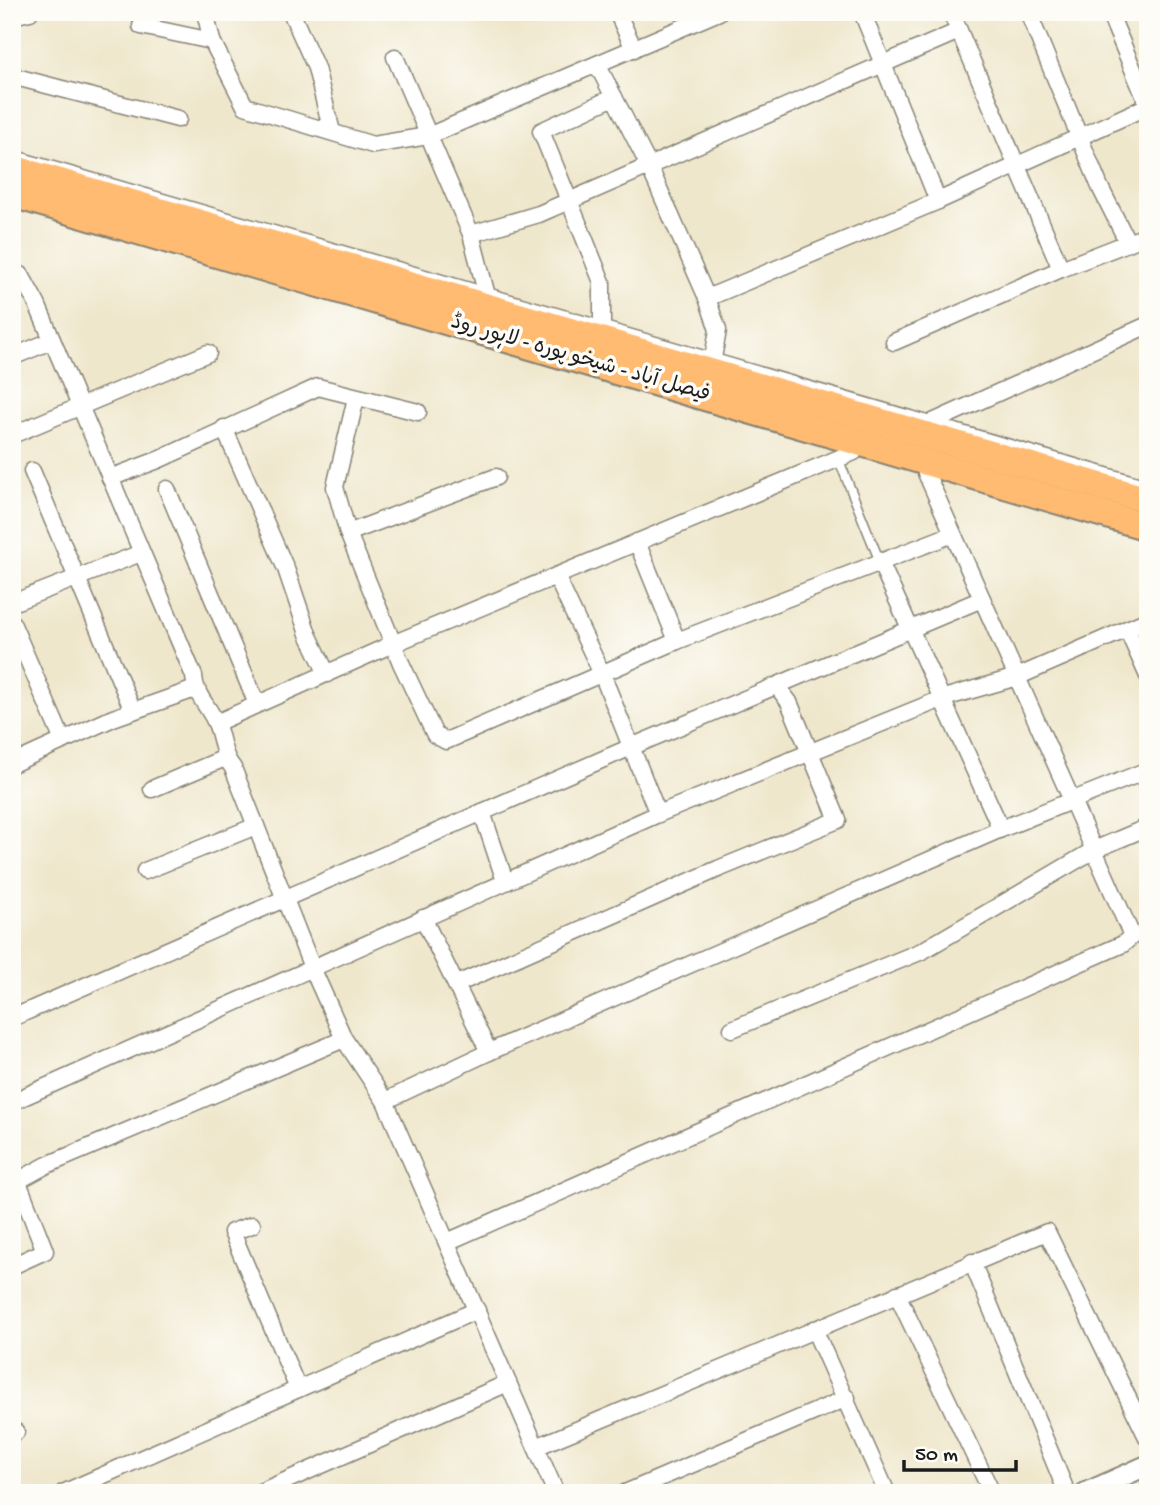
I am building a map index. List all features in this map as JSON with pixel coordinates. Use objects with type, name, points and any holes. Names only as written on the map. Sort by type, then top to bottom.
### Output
[{"type":"highway","name":"فیصل آباد - شیخو پورہ - لاہور روڈ","points":[[12,168],[1148,500]]},
{"type":"highway","name":"فیصل آباد - شیخو پورہ - لاہور روڈ","points":[[12,194],[1148,527]]},
{"type":"street","points":[[12,16],[30,12]]},
{"type":"street","points":[[205,12],[212,40],[245,106],[373,145],[428,136],[634,49],[701,16],[719,12]]},
{"type":"street","points":[[291,12],[316,68],[332,132]]},
{"type":"street","points":[[617,12],[634,49]]},
{"type":"street","points":[[862,12],[938,201]]},
{"type":"street","points":[[951,12],[1061,269]]},
{"type":"street","points":[[1028,12],[1100,187],[1128,243]]},
{"type":"street","points":[[707,298],[938,201],[1148,105],[1109,12]]},
{"type":"street","points":[[141,26],[212,40]]},
{"type":"street","points":[[471,234],[539,214],[959,31]]},
{"type":"street","points":[[395,57],[471,234],[486,292]]},
{"type":"street","points":[[597,64],[649,166],[707,298],[718,330],[713,358]]},
{"type":"street","points":[[12,76],[178,119]]},
{"type":"street","points":[[602,326],[602,282],[541,131],[614,97]]},
{"type":"street","points":[[894,342],[1061,269],[1148,235]]},
{"type":"street","points":[[12,273],[21,275],[37,304],[194,676],[195,689],[216,723],[225,758],[233,768],[313,970],[344,1039],[385,1101],[556,1493]]},
{"type":"street","points":[[933,422],[1148,325]]},
{"type":"street","points":[[12,357],[51,341]]},
{"type":"street","points":[[12,435],[208,353]]},
{"type":"street","points":[[110,478],[158,460],[318,387],[418,412]]},
{"type":"street","points":[[356,398],[335,487],[348,533],[396,643],[401,663],[435,735],[446,741],[677,641],[953,534]]},
{"type":"street","points":[[224,428],[286,569],[308,634],[327,674]]},
{"type":"street","points":[[216,723],[396,643],[838,458],[860,454]]},
{"type":"street","points":[[32,471],[133,711]]},
{"type":"street","points":[[447,1242],[1123,944],[1132,936],[926,473]]},
{"type":"street","points":[[348,533],[496,477]]},
{"type":"street","points":[[167,489],[257,704]]},
{"type":"street","points":[[637,542],[677,641]]},
{"type":"street","points":[[12,603],[141,553]]},
{"type":"street","points":[[880,562],[909,629],[944,698],[1000,829]]},
{"type":"street","points":[[556,576],[602,674],[658,814]]},
{"type":"street","points":[[12,1018],[631,747],[982,599]]},
{"type":"street","points":[[12,1102],[658,814],[944,698],[1017,677],[1148,620]]},
{"type":"street","points":[[12,623],[63,741]]},
{"type":"street","points":[[1127,629],[1148,676]]},
{"type":"street","points":[[457,984],[718,869],[838,820],[789,702],[777,686]]},
{"type":"street","points":[[12,764],[133,711],[195,689]]},
{"type":"street","points":[[152,789],[225,758]]},
{"type":"street","points":[[385,1101],[489,1052],[1000,829],[1073,803],[1148,770]]},
{"type":"street","points":[[482,812],[505,881]]},
{"type":"street","points":[[145,871],[256,827]]},
{"type":"street","points":[[732,1029],[922,951],[1094,850],[1148,827]]},
{"type":"street","points":[[423,918],[489,1052]]},
{"type":"street","points":[[12,1266],[46,1251],[15,1183],[47,1165],[344,1039]]},
{"type":"street","points":[[253,1225],[232,1232],[298,1389]]},
{"type":"street","points":[[536,1447],[1047,1232],[1148,1439]]},
{"type":"street","points":[[972,1262],[1067,1493]]},
{"type":"street","points":[[897,1294],[992,1493]]},
{"type":"street","points":[[63,1493],[477,1310]]},
{"type":"street","points":[[814,1329],[887,1493]]},
{"type":"street","points":[[258,1493],[508,1383]]},
{"type":"street","points":[[625,1493],[847,1398]]},
{"type":"street","points":[[1085,1493],[1148,1465]]},
{"type":"street","points":[[98,1478],[105,1493]]},
{"type":"lane","points":[[12,154],[1148,484]]},
{"type":"lane","points":[[12,203],[821,442]]},
{"type":"lane","points":[[838,458],[880,562]]}]
